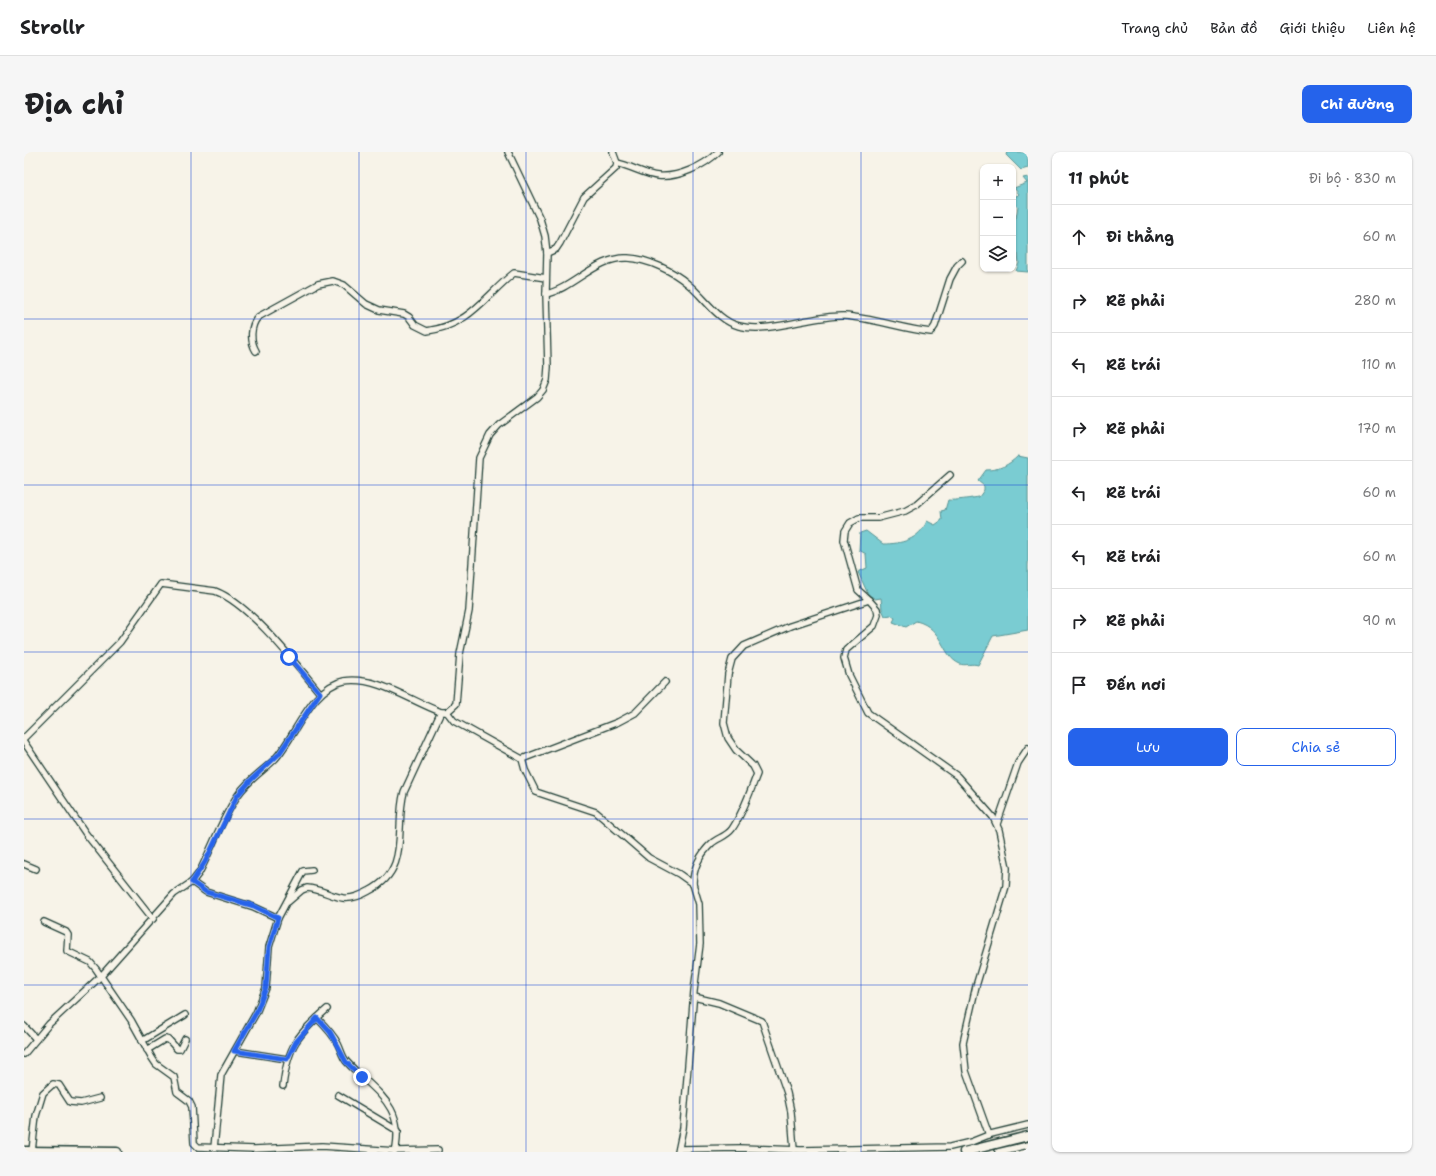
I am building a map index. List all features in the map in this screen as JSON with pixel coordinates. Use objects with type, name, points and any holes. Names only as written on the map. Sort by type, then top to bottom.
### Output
[{"type":"highway","points":[[963,1149],[1028,1136]]},
{"type":"highway","points":[[28,1151],[117,1152]]},
{"type":"street","points":[[285,905],[302,890],[307,888],[314,888],[343,898],[363,894],[384,881],[394,865],[400,851],[402,802],[404,792],[444,712],[453,708],[457,700],[459,660],[469,611],[479,458],[490,434],[499,425],[537,397],[543,390],[547,380],[547,253],[543,226],[508,152]]},
{"type":"street","points":[[547,253],[556,249],[584,197],[614,169],[617,163],[613,152]]},
{"type":"street","points":[[617,163],[632,166],[658,176],[667,176],[702,166],[718,152]]},
{"type":"street","points":[[546,294],[558,290],[610,260],[627,258],[645,262],[676,276],[688,284],[727,321],[738,326],[757,328],[844,316],[868,319],[931,332],[935,326],[953,272],[962,261]]},
{"type":"street","points":[[256,351],[253,346],[252,336],[254,321],[318,284],[333,281],[340,282],[366,304],[379,310],[404,314],[409,317],[414,325],[427,331],[461,320],[488,299],[514,273],[546,278]]},
{"type":"street","points":[[950,475],[916,505],[905,512],[885,517],[859,518],[850,523],[844,540],[858,590],[869,600],[876,610],[877,620],[874,626],[846,650],[844,658],[849,675],[864,708],[874,718],[957,776],[967,786],[997,824],[1007,868],[1007,877],[983,969],[976,986],[963,1043],[966,1071],[991,1135]]},
{"type":"street","points":[[24,738],[120,642],[161,584],[215,591],[222,594],[256,622],[320,693]]},
{"type":"street","points":[[869,600],[790,626],[744,646],[732,659],[728,674],[724,723],[728,738],[736,750],[753,766],[757,774],[738,820],[730,832],[712,843],[699,861],[694,872],[693,884],[699,900],[700,925],[682,1128],[678,1151],[740,1148],[801,1151],[950,1147],[963,1149],[991,1135],[1028,1125]]},
{"type":"street","points":[[24,1054],[49,1024],[102,975],[174,894],[192,882],[205,862],[237,796],[251,780],[279,754],[320,693],[343,681],[369,682],[377,684],[444,712],[454,721],[522,759],[536,792],[596,812],[652,860],[679,874],[693,884]]},
{"type":"street","points":[[522,759],[618,722],[635,713],[665,682]]},
{"type":"street","points":[[24,742],[86,834],[153,919]]},
{"type":"street","points":[[997,824],[1018,763],[1028,748]]},
{"type":"street","points":[[24,864],[36,869]]},
{"type":"street","points":[[214,1148],[221,1075],[256,1013],[266,988],[269,947],[278,918],[303,871],[312,870]]},
{"type":"street","points":[[192,882],[206,892],[254,906],[278,918]]},
{"type":"street","points":[[44,922],[68,934],[67,951],[90,962],[102,975],[131,1020],[156,1064],[174,1077],[177,1092],[189,1101],[192,1107],[195,1145],[253,1151],[336,1149],[395,1151],[438,1150]]},
{"type":"street","points":[[694,997],[720,1002],[762,1021],[787,1094],[791,1112],[794,1150]]},
{"type":"street","points":[[283,1086],[287,1059],[296,1042],[327,1009]]},
{"type":"street","points":[[142,1041],[186,1014]]},
{"type":"street","points":[[317,1018],[334,1038],[346,1062],[386,1099],[398,1131],[395,1151]]},
{"type":"street","points":[[24,1026],[36,1039]]},
{"type":"street","points":[[147,1050],[167,1039],[177,1049],[180,1049],[185,1039]]},
{"type":"street","points":[[234,1051],[287,1059]]},
{"type":"street","points":[[28,1151],[43,1093],[53,1084],[58,1085],[70,1102],[81,1103],[100,1098]]},
{"type":"street","points":[[338,1095],[398,1131]]},
{"type":"street","points":[[996,1151],[1008,1151],[1028,1145]]},
{"type":"water","points":[[1007,152],[1028,152],[1028,168],[1021,170],[1006,155]]},
{"type":"water","points":[[1028,177],[1028,272],[1016,271],[1019,263],[1018,254],[1016,252],[1016,218],[1018,207],[1016,205],[1016,196],[1019,194],[1016,190],[1016,187],[1027,183],[1023,178]]},
{"type":"water","points":[[1018,456],[1028,458],[1028,630],[993,636],[978,665],[962,665],[949,655],[932,630],[916,621],[906,627],[893,622],[895,618],[891,615],[885,616],[882,609],[881,598],[875,599],[868,594],[858,572],[867,568],[866,554],[859,550],[860,533],[866,531],[883,544],[909,540],[919,533],[927,521],[935,525],[942,520],[941,511],[945,510],[948,500],[979,497],[984,490],[984,486],[978,481],[986,470],[1004,466]]},
{"type":"tunnel","points":[[992,1137],[995,1149]]},
{"type":"route","points":[[289,657],[320,693],[279,754],[251,780],[237,796],[205,862],[192,882],[206,892],[254,906],[278,918],[269,947],[269,969],[266,988],[256,1013],[234,1051],[287,1059],[296,1042],[317,1018],[330,1032],[338,1044],[342,1056],[346,1062],[362,1077]]}]
